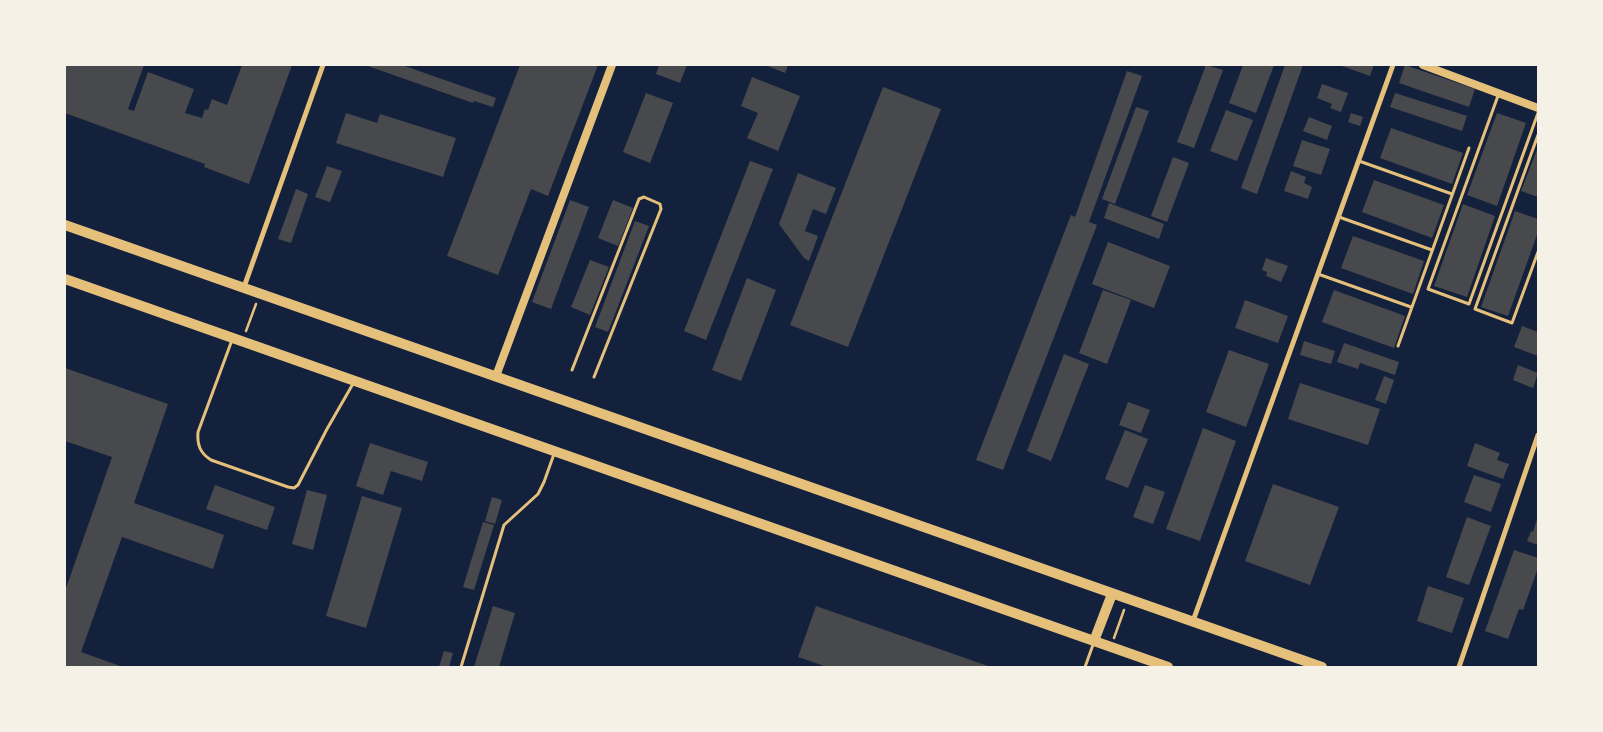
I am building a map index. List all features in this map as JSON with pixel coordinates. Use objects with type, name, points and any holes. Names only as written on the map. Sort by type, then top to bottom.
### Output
[{"type":"main road","points":[[65,225],[1322,667]]},
{"type":"main road","points":[[65,279],[1168,667]]},
{"type":"main road","points":[[1094,642],[1112,594]]},
{"type":"street","points":[[244,287],[323,65]]},
{"type":"street","points":[[496,376],[612,65]]},
{"type":"street","points":[[1193,622],[1392,65]]},
{"type":"street","points":[[1423,65],[1439,68],[1538,108]]},
{"type":"street","points":[[1459,667],[1538,435]]},
{"type":"lane","points":[[1499,93],[1428,289],[1469,304],[1538,113]]},
{"type":"lane","points":[[1538,135],[1474,309],[1512,323],[1538,252]]},
{"type":"lane","points":[[1398,346],[1469,148]]},
{"type":"lane","points":[[1358,161],[1452,194]]},
{"type":"lane","points":[[572,370],[639,199],[644,197],[660,204],[661,209],[594,377]]},
{"type":"lane","points":[[1339,217],[1432,250]]},
{"type":"lane","points":[[1318,274],[1412,307]]},
{"type":"lane","points":[[237,340],[198,432],[197,441],[200,448],[204,456],[211,460],[294,488],[298,484],[354,381]]},
{"type":"lane","points":[[461,667],[504,525],[538,494],[555,451]]},
{"type":"lane","points":[[1085,667],[1094,642]]},
{"type":"path","points":[[237,340],[259,293]]},
{"type":"path","points":[[1111,647],[1128,599]]},
{"type":"building","points":[[65,65],[144,65],[128,109],[134,111],[148,72],[194,89],[185,113],[202,118],[205,109],[208,110],[212,99],[227,105],[242,65],[292,65],[249,184],[204,167],[205,164],[65,113]]},
{"type":"building","points":[[365,65],[402,65],[496,98],[493,107],[474,101],[473,103]]},
{"type":"building","points":[[520,65],[598,65],[548,196],[531,189],[498,275],[447,256]]},
{"type":"building","points":[[659,65],[687,65],[680,83],[656,74]]},
{"type":"building","points":[[765,65],[788,65],[785,73]]},
{"type":"building","points":[[1206,65],[1223,70],[1194,148],[1177,142]]},
{"type":"building","points":[[1243,65],[1274,65],[1256,113],[1229,103]]},
{"type":"building","points":[[1285,65],[1303,65],[1257,194],[1241,188]]},
{"type":"building","points":[[1339,65],[1374,65],[1370,76]]},
{"type":"building","points":[[1405,65],[1475,89],[1469,107],[1399,83]]},
{"type":"building","points":[[1127,71],[1142,76],[1089,222],[1097,225],[1003,470],[976,460],[1071,215],[1075,217]]},
{"type":"building","points":[[752,77],[800,96],[778,151],[747,138],[758,113],[741,106]]},
{"type":"building","points":[[1322,84],[1348,93],[1341,112],[1330,108],[1332,104],[1317,98]]},
{"type":"building","points":[[883,87],[941,109],[848,347],[790,325]]},
{"type":"building","points":[[646,93],[673,103],[650,163],[623,152]]},
{"type":"building","points":[[1395,93],[1467,116],[1462,131],[1390,107]]},
{"type":"building","points":[[1136,107],[1149,111],[1115,204],[1102,199]]},
{"type":"building","points":[[1226,110],[1253,120],[1237,161],[1210,151]]},
{"type":"building","points":[[346,113],[377,123],[380,114],[456,138],[443,177],[336,143]]},
{"type":"building","points":[[1351,113],[1363,117],[1360,126],[1348,122]]},
{"type":"building","points":[[1497,113],[1526,123],[1497,206],[1467,195]]},
{"type":"building","points":[[1309,117],[1332,126],[1327,140],[1303,131]]},
{"type":"building","points":[[1391,128],[1463,153],[1452,184],[1380,158]]},
{"type":"building","points":[[1302,140],[1330,149],[1321,175],[1293,166]]},
{"type":"building","points":[[1538,147],[1538,197],[1521,191]]},
{"type":"building","points":[[1173,157],[1189,163],[1167,222],[1151,216]]},
{"type":"building","points":[[750,161],[773,169],[706,340],[684,331]]},
{"type":"building","points":[[327,166],[342,171],[330,202],[315,197]]},
{"type":"building","points":[[1291,171],[1306,177],[1304,183],[1312,187],[1308,199],[1284,191]]},
{"type":"building","points":[[798,173],[836,188],[826,214],[813,209],[805,231],[818,236],[809,261],[804,258],[779,224]]},
{"type":"building","points":[[1374,180],[1444,205],[1432,238],[1362,212]]},
{"type":"building","points":[[296,189],[308,194],[291,243],[278,239]]},
{"type":"building","points":[[570,200],[589,207],[551,309],[532,302]]},
{"type":"building","points":[[613,200],[633,208],[618,246],[598,238]]},
{"type":"building","points":[[1109,203],[1164,224],[1159,239],[1104,218]]},
{"type":"building","points":[[1463,204],[1495,216],[1467,297],[1434,286]]},
{"type":"building","points":[[1515,211],[1538,219],[1538,232],[1508,316],[1481,307]]},
{"type":"building","points":[[635,221],[649,226],[608,332],[595,327]]},
{"type":"building","points":[[1353,236],[1424,261],[1413,294],[1341,268]]},
{"type":"building","points":[[1108,242],[1170,266],[1154,308],[1092,284]]},
{"type":"building","points":[[1266,258],[1288,266],[1281,282],[1266,276],[1267,272],[1262,270]]},
{"type":"building","points":[[590,260],[609,267],[590,315],[571,307]]},
{"type":"building","points":[[747,278],[776,290],[741,381],[712,370]]},
{"type":"building","points":[[1103,290],[1131,300],[1107,364],[1079,353]]},
{"type":"building","points":[[1334,290],[1405,316],[1394,348],[1322,322]]},
{"type":"building","points":[[1245,300],[1288,316],[1278,343],[1235,328]]},
{"type":"building","points":[[1522,326],[1538,332],[1538,356],[1514,347]]},
{"type":"building","points":[[1304,341],[1335,351],[1331,364],[1300,355]]},
{"type":"building","points":[[1344,343],[1399,362],[1395,375],[1360,363],[1358,369],[1337,362]]},
{"type":"building","points":[[1229,350],[1269,364],[1246,427],[1206,412]]},
{"type":"building","points":[[1064,354],[1089,364],[1051,461],[1027,451]]},
{"type":"building","points":[[1518,365],[1538,373],[1533,388],[1513,380]]},
{"type":"building","points":[[65,368],[168,404],[134,503],[224,535],[213,569],[122,537],[81,652],[123,667],[65,667],[65,591],[112,457],[65,441]]},
{"type":"building","points":[[1384,376],[1394,380],[1386,404],[1375,400]]},
{"type":"building","points":[[1300,383],[1380,409],[1368,445],[1288,419]]},
{"type":"building","points":[[1128,402],[1150,410],[1141,433],[1119,425]]},
{"type":"building","points":[[1203,428],[1236,441],[1200,541],[1166,529]]},
{"type":"building","points":[[1125,430],[1148,439],[1128,488],[1105,479]]},
{"type":"building","points":[[370,443],[428,462],[422,481],[391,471],[383,495],[356,486]]},
{"type":"building","points":[[1475,443],[1500,453],[1497,460],[1509,464],[1503,479],[1467,466]]},
{"type":"building","points":[[1474,475],[1501,484],[1491,512],[1464,502]]},
{"type":"building","points":[[1273,484],[1339,507],[1310,585],[1245,561]]},
{"type":"building","points":[[215,485],[275,507],[267,530],[206,509]]},
{"type":"building","points":[[1145,485],[1165,492],[1153,524],[1133,517]]},
{"type":"building","points":[[307,490],[327,495],[313,550],[292,544]]},
{"type":"building","points":[[362,496],[402,508],[366,628],[326,616]]},
{"type":"building","points":[[492,497],[502,500],[495,524],[485,521]]},
{"type":"building","points":[[1538,516],[1538,545],[1527,541],[1531,531],[1533,532]]},
{"type":"building","points":[[1467,517],[1491,526],[1469,585],[1446,577]]},
{"type":"building","points":[[483,522],[494,525],[474,590],[463,587]]},
{"type":"building","points":[[1514,550],[1538,558],[1538,568],[1523,610],[1519,609],[1508,639],[1485,631]]},
{"type":"building","points":[[1428,586],[1464,598],[1452,633],[1417,621]]},
{"type":"building","points":[[493,606],[515,613],[499,667],[474,667]]},
{"type":"building","points":[[816,606],[991,667],[827,667],[798,657]]},
{"type":"building","points":[[444,651],[453,653],[449,667],[439,667]]}]
